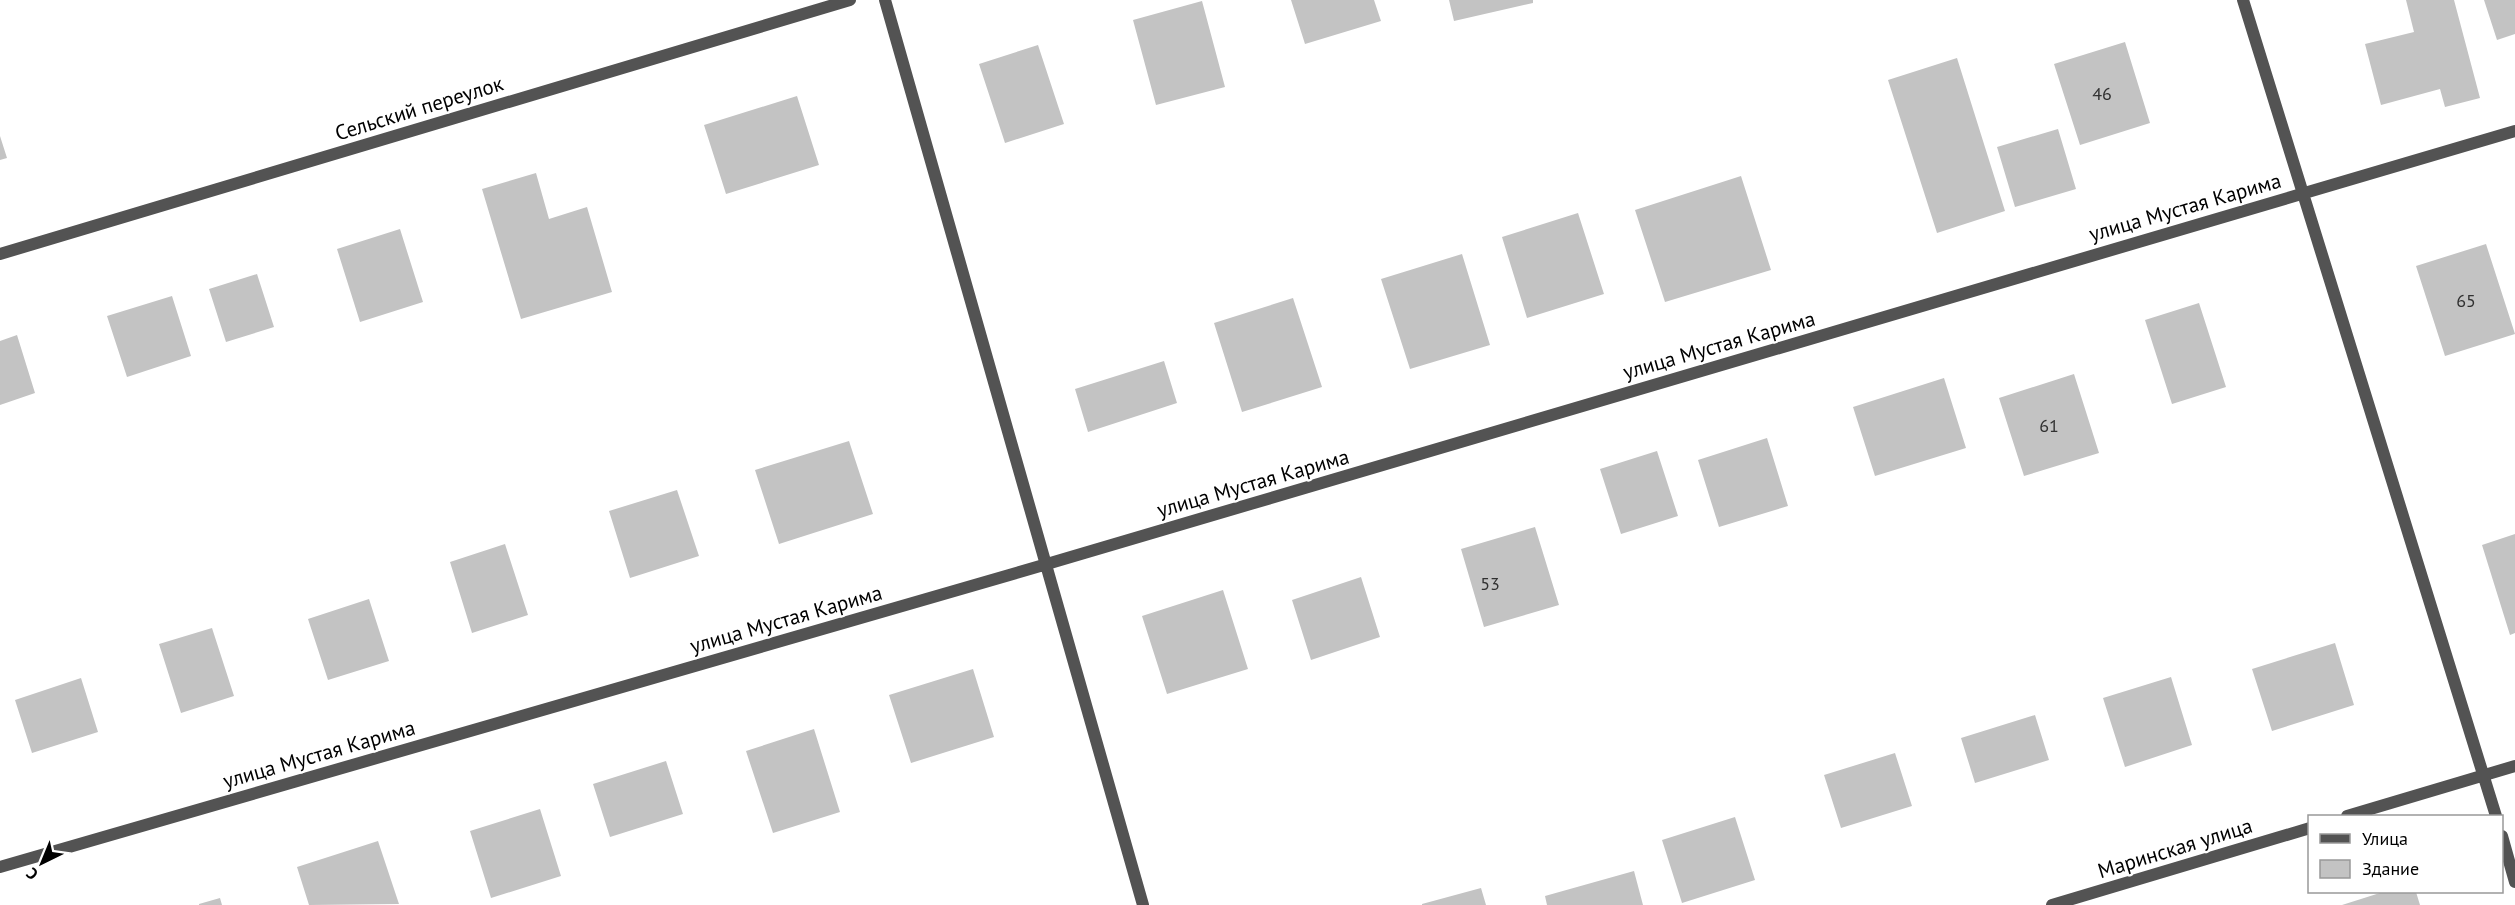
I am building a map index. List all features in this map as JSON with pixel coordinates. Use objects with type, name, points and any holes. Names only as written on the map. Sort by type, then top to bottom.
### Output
[{"type":"street","name":"Сельский переулок","points":[[0,254],[850,0]]},
{"type":"street","points":[[885,0],[1143,905]]},
{"type":"street","points":[[2243,0],[2496,815]]},
{"type":"street","name":"улица Мустая Карима","points":[[0,867],[1047,564],[2515,131]]},
{"type":"street","points":[[2350,815],[2515,766]]},
{"type":"street","name":"Маринская улица","points":[[2052,905],[2308,829]]},
{"type":"street","points":[[2503,840],[2515,882]]},
{"type":"building","points":[[1291,0],[1374,0],[1381,21],[1305,44]]},
{"type":"building","points":[[1449,0],[1533,0],[1533,3],[1454,21]]},
{"type":"building","points":[[2406,0],[2454,0],[2480,98],[2445,107],[2440,89],[2381,105],[2365,44],[2414,32]]},
{"type":"building","points":[[2484,0],[2515,0],[2515,34],[2497,40]]},
{"type":"building","points":[[1202,1],[1225,87],[1156,105],[1133,20]]},
{"type":"building","points":[[2125,42],[2150,123],[2080,145],[2054,64]]},
{"type":"building","points":[[1038,45],[1064,124],[1005,143],[979,64]]},
{"type":"building","points":[[1957,58],[2005,211],[1937,233],[1888,80]]},
{"type":"building","points":[[797,96],[819,165],[726,194],[704,125]]},
{"type":"building","points":[[2058,129],[2076,189],[2015,207],[1997,147]]},
{"type":"building","points":[[0,136],[7,158],[0,160]]},
{"type":"building","points":[[536,173],[549,219],[587,207],[612,292],[521,319],[482,189]]},
{"type":"building","points":[[1741,176],[1771,270],[1665,302],[1635,210]]},
{"type":"building","points":[[1578,213],[1604,294],[1527,318],[1502,237]]},
{"type":"building","points":[[400,229],[423,302],[360,322],[337,249]]},
{"type":"building","points":[[2486,244],[2515,334],[2445,356],[2416,266]]},
{"type":"building","points":[[1462,254],[1490,345],[1410,369],[1381,279]]},
{"type":"building","points":[[257,274],[274,327],[226,342],[209,289]]},
{"type":"building","points":[[172,296],[191,356],[127,377],[107,316]]},
{"type":"building","points":[[1293,298],[1322,387],[1242,412],[1214,323]]},
{"type":"building","points":[[2199,303],[2226,387],[2172,404],[2145,320]]},
{"type":"building","points":[[17,335],[35,393],[0,405],[0,341]]},
{"type":"building","points":[[1164,361],[1177,403],[1088,432],[1075,389]]},
{"type":"building","points":[[2074,374],[2099,453],[2024,476],[1999,398]]},
{"type":"building","points":[[1944,378],[1966,448],[1875,476],[1853,407]]},
{"type":"building","points":[[1767,438],[1788,506],[1719,527],[1698,460]]},
{"type":"building","points":[[849,441],[873,514],[779,544],[755,470]]},
{"type":"building","points":[[1657,451],[1678,516],[1621,534],[1600,469]]},
{"type":"building","points":[[677,490],[699,556],[630,578],[609,511]]},
{"type":"building","points":[[1535,527],[1559,605],[1484,627],[1461,549]]},
{"type":"building","points":[[2515,534],[2515,633],[2510,635],[2482,545]]},
{"type":"building","points":[[505,544],[528,615],[472,633],[450,562]]},
{"type":"building","points":[[1361,577],[1380,637],[1311,660],[1292,600]]},
{"type":"building","points":[[1223,590],[1248,669],[1167,694],[1142,616]]},
{"type":"building","points":[[369,599],[389,661],[328,680],[308,619]]},
{"type":"building","points":[[212,628],[234,696],[181,713],[159,644]]},
{"type":"building","points":[[2335,643],[2354,705],[2272,731],[2252,669]]},
{"type":"building","points":[[973,669],[994,737],[911,763],[889,695]]},
{"type":"building","points":[[2171,677],[2192,745],[2125,767],[2103,698]]},
{"type":"building","points":[[81,678],[98,732],[32,753],[15,700]]},
{"type":"building","points":[[2035,715],[2049,760],[1975,783],[1961,738]]},
{"type":"building","points":[[814,729],[840,812],[773,833],[746,751]]},
{"type":"building","points":[[1895,753],[1912,806],[1841,828],[1824,775]]},
{"type":"building","points":[[666,761],[683,814],[610,837],[593,784]]},
{"type":"building","points":[[540,809],[561,876],[491,898],[470,831]]},
{"type":"building","points":[[1735,817],[1755,880],[1682,903],[1662,840]]},
{"type":"building","points":[[378,841],[399,904],[309,905],[297,867]]},
{"type":"building","points":[[1634,871],[1643,905],[1547,905],[1545,896]]},
{"type":"building","points":[[1481,888],[1486,905],[1422,905],[1422,904]]},
{"type":"building","points":[[2380,893],[2416,893],[2420,905],[2342,905]]},
{"type":"building","points":[[220,898],[222,905],[199,905],[199,904]]}]
